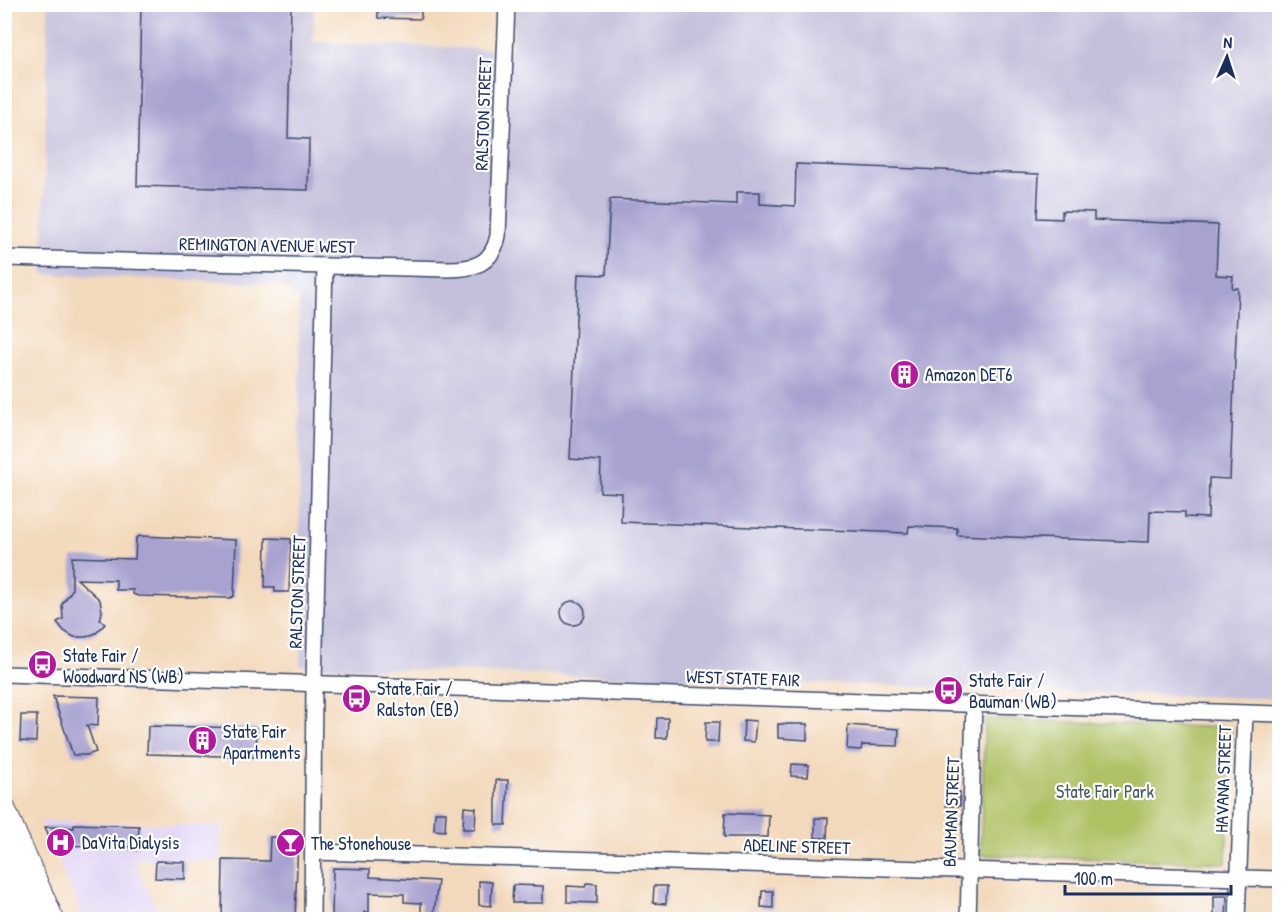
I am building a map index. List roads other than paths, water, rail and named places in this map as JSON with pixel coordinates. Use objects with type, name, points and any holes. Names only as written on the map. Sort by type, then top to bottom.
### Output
[{"type":"main road","points":[[4,806],[54,920]]},
{"type":"main road","points":[[4,850],[34,920]]},
{"type":"main road","points":[[4,893],[18,920]]},
{"type":"street","name":"RALSTON STREET","points":[[498,225],[507,4]]},
{"type":"street","name":"REMINGTON AVENUE WEST","points":[[4,258],[474,268],[483,264],[493,252],[498,225]]},
{"type":"street","name":"RALSTON STREET","points":[[312,920],[314,683],[325,266]]},
{"type":"street","name":"WEST STATE FAIR","points":[[4,674],[1280,714]]},
{"type":"street","name":"BAUMAN STREET","points":[[968,920],[974,705]]},
{"type":"street","name":"HAVANA STREET","points":[[1237,920],[1245,713]]},
{"type":"street","name":"ADELINE STREET","points":[[314,852],[1280,879]]},
{"type":"place","name":"Amazon DET6","points":[[904,374]]},
{"type":"place","name":"State Fair / Woodward NS (WB)","points":[[42,665]]},
{"type":"place","name":"State Fair / Bauman (WB)","points":[[948,690]]},
{"type":"place","name":"State Fair / Ralston (EB)","points":[[356,698]]},
{"type":"place","name":"State Fair Apartments","points":[[202,741]]},
{"type":"place","name":"DaVita Dialysis","points":[[61,842]]},
{"type":"place","name":"The Stonehouse","points":[[290,843]]},
{"type":"park label","name":"State Fair Park","points":[[1105,791]]}]
